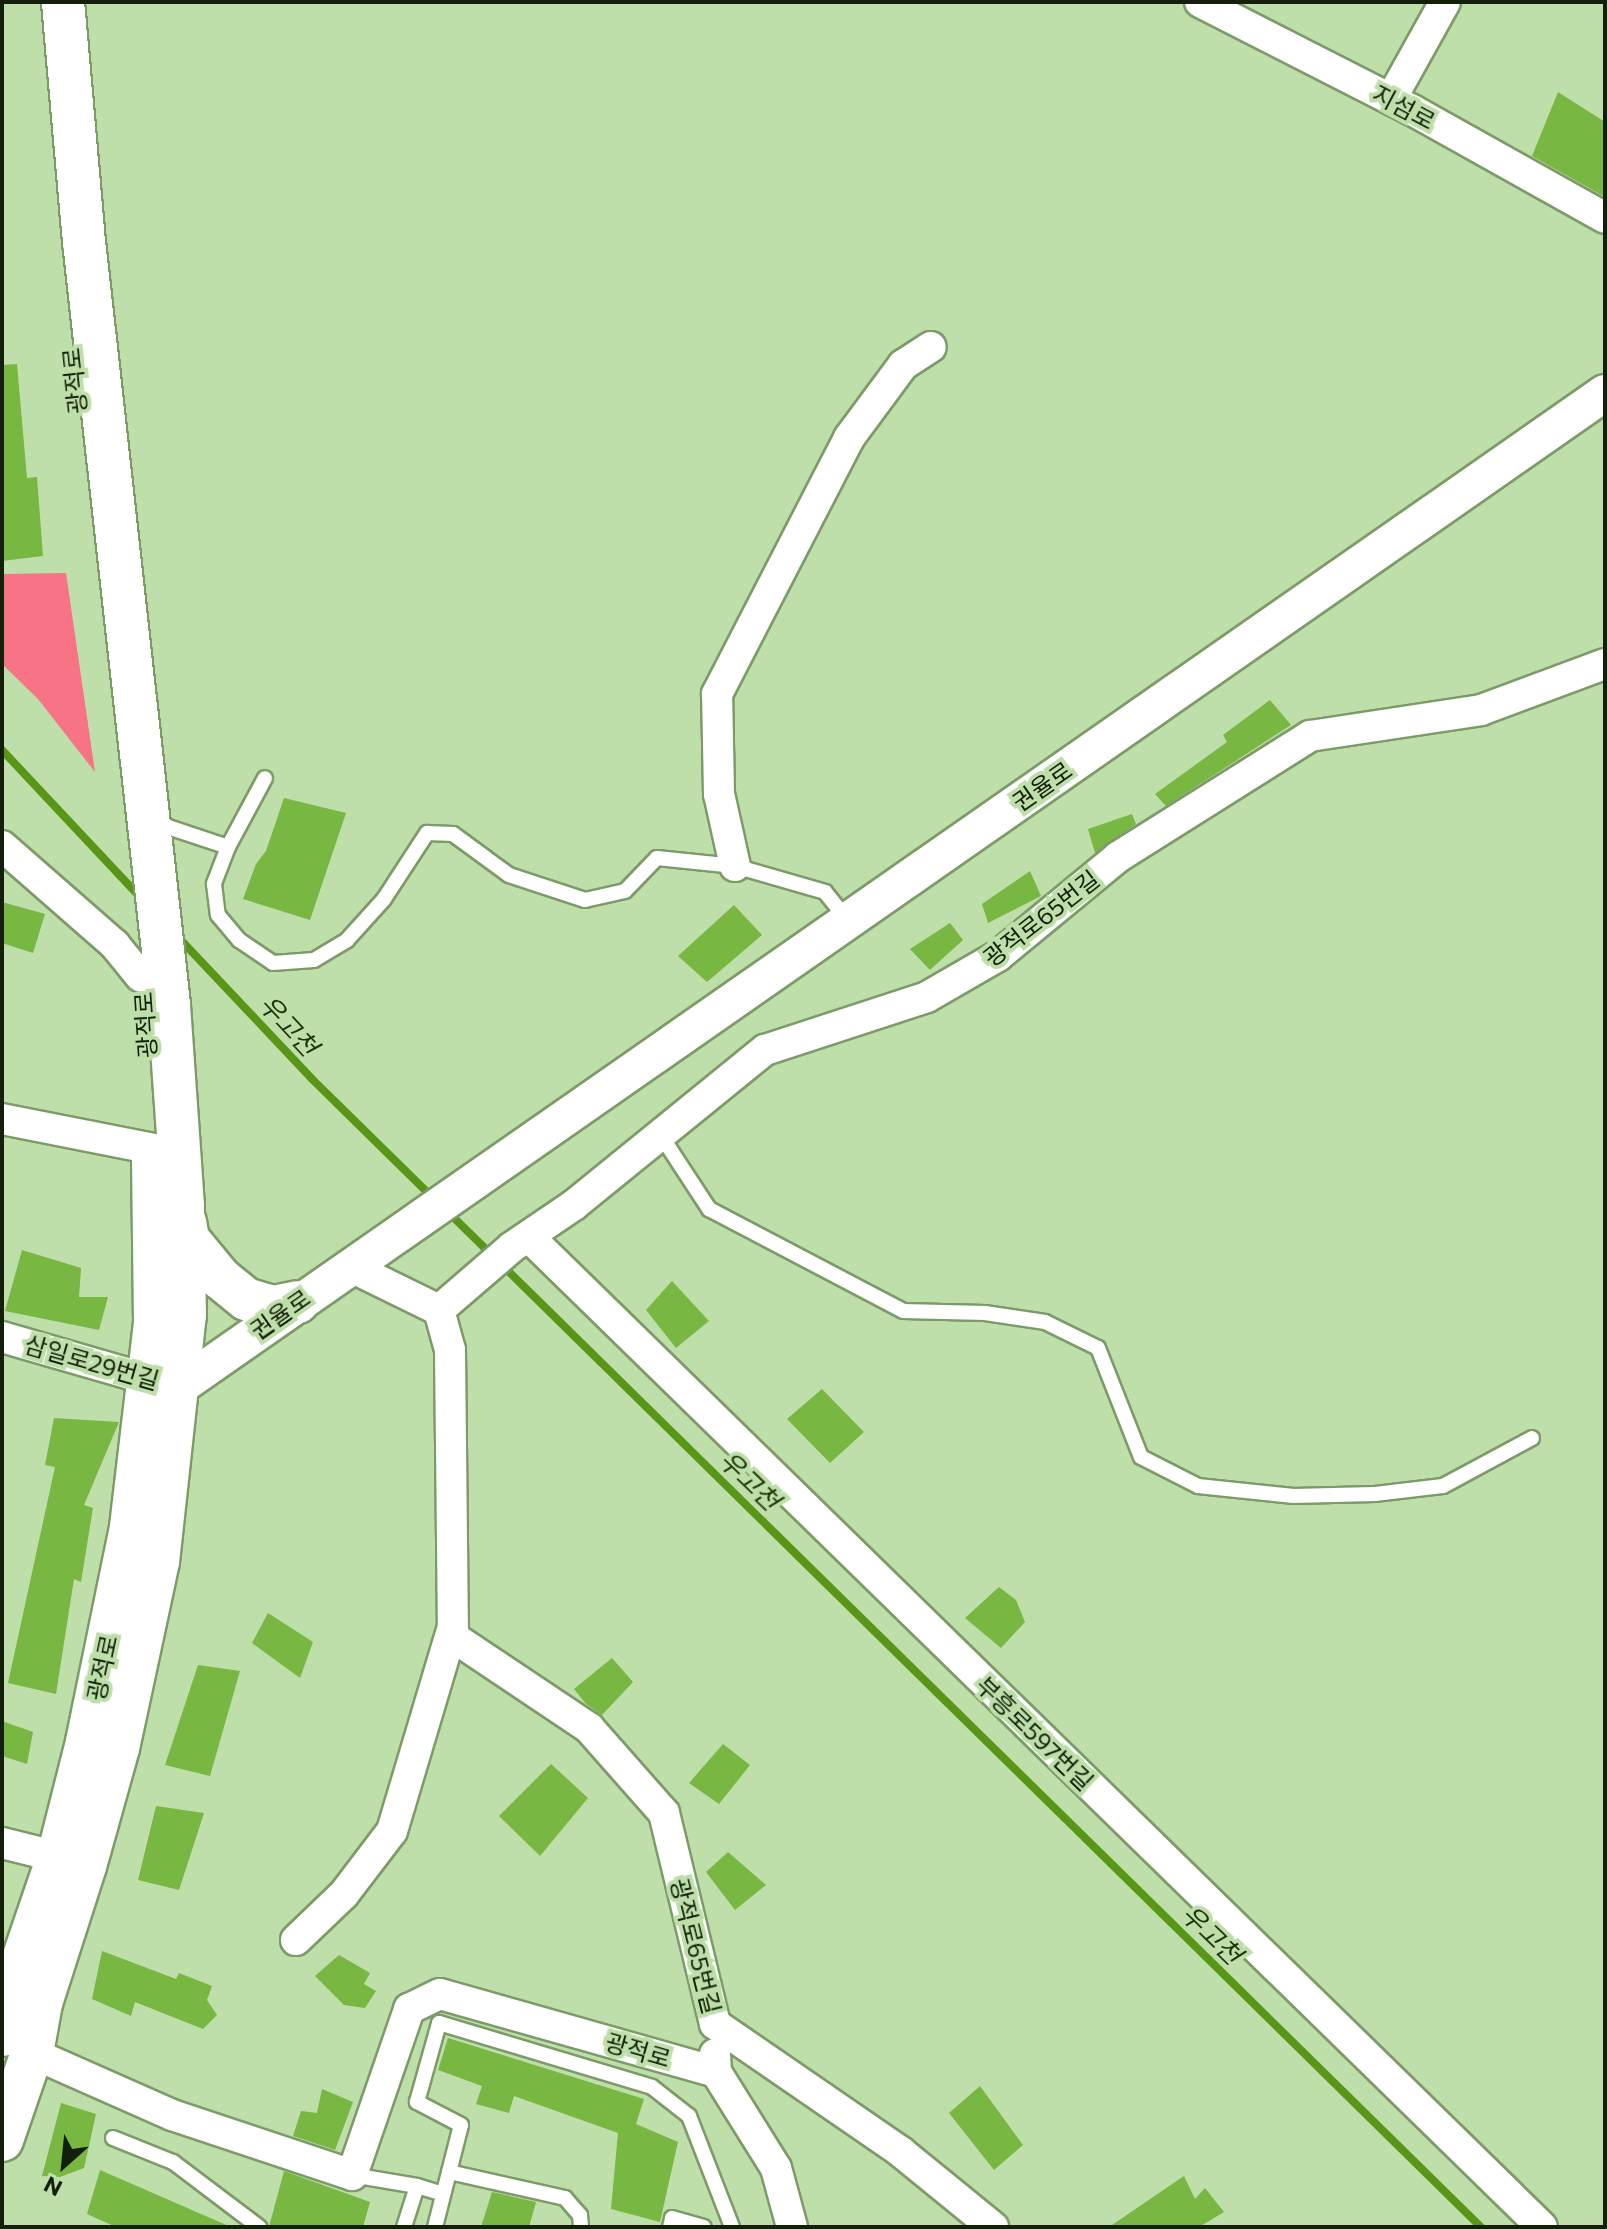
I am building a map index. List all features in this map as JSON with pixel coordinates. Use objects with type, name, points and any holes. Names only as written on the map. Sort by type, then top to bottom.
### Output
[{"type":"main road","name":"광적로","points":[[35,2],[84,480],[142,836]]},
{"type":"main road","name":"광적로","points":[[63,2],[84,242],[145,777],[142,836]]},
{"type":"main road","points":[[142,836],[149,968]]},
{"type":"main road","name":"광적로","points":[[17,2044],[41,2003],[85,1866],[122,1732],[158,1562],[164,1383],[155,1322],[149,968]]},
{"type":"main road","name":"광적로","points":[[2,2140],[17,2044],[20,1968],[58,1857],[87,1742],[164,1383],[185,1315],[183,1206],[149,968]]},
{"type":"main road","points":[[183,1206],[188,1239],[220,1278],[246,1299],[273,1307],[298,1302]]},
{"type":"street","name":"지섬로","points":[[1200,2],[1391,99],[1605,218]]},
{"type":"street","points":[[1391,99],[1445,2]]},
{"type":"street","points":[[735,866],[719,794],[717,694],[849,438],[903,365],[931,347]]},
{"type":"street","name":"권율로","points":[[164,1383],[298,1302],[1605,393]]},
{"type":"street","name":"광적로65번길","points":[[439,1310],[765,1050],[927,997],[998,956],[1118,857],[1310,736],[1481,710],[1605,664]]},
{"type":"street","points":[[2,846],[115,945],[149,968]]},
{"type":"street","points":[[2,1119],[153,1149]]},
{"type":"street","name":"부흥로597번길","points":[[521,1242],[1542,2227]]},
{"type":"street","points":[[296,1940],[344,1894],[392,1831],[453,1627],[450,1350],[439,1310],[349,1266]]},
{"type":"street","name":"삼일로29번길","points":[[3,1346],[164,1383]]},
{"type":"street","name":"광적로65번길","points":[[453,1627],[453,1637],[589,1728],[664,1813],[715,2024],[901,2152],[993,2227]]},
{"type":"street","points":[[2,1843],[58,1857]]},
{"type":"street","name":"광적로","points":[[352,2175],[409,2009],[440,1994],[716,2072]]},
{"type":"street","points":[[715,2024],[716,2072],[776,2168],[792,2227]]},
{"type":"street","points":[[17,2044],[172,2115],[352,2175]]},
{"type":"lane","points":[[265,778],[228,847],[214,884],[218,915],[239,940],[273,963],[314,960],[347,940],[384,899],[427,833],[453,834],[509,875],[585,900],[625,891],[657,858],[735,866],[825,892],[848,921]]},
{"type":"lane","points":[[142,836],[168,827],[228,847]]},
{"type":"lane","points":[[660,1133],[709,1209],[903,1311],[985,1313],[1045,1322],[1098,1348],[1141,1457],[1198,1486],[1293,1496],[1375,1494],[1443,1486],[1532,1438]]},
{"type":"lane","points":[[435,2227],[461,2125],[417,2102],[439,2023],[652,2087],[689,2116],[732,2227]]},
{"type":"lane","points":[[113,2138],[173,2162],[259,2227]]},
{"type":"lane","points":[[449,2172],[565,2198],[580,2215],[581,2227]]},
{"type":"lane","points":[[352,2175],[417,2186],[443,2194]]},
{"type":"lane","points":[[404,2227],[417,2186]]},
{"type":"lane","points":[[670,2227],[672,2218],[704,2227]]},
{"type":"shaded area","points":[[66,573],[95,772],[38,699],[2,664],[2,574]]},
{"type":"building","points":[[1558,92],[1605,122],[1605,197],[1532,156]]},
{"type":"building","points":[[17,364],[27,478],[37,477],[43,556],[2,561],[2,365]]},
{"type":"building","points":[[1270,700],[1291,725],[1166,806],[1155,794],[1227,742],[1223,735]]},
{"type":"building","points":[[284,798],[346,813],[310,920],[243,899],[256,864],[266,851]]},
{"type":"building","points":[[1132,814],[1136,824],[1095,853],[1088,829]]},
{"type":"building","points":[[1030,871],[1041,896],[988,923],[982,904]]},
{"type":"building","points":[[2,902],[45,914],[33,953],[2,943]]},
{"type":"building","points":[[734,905],[762,935],[707,982],[678,956]]},
{"type":"building","points":[[950,923],[963,940],[930,970],[910,949]]},
{"type":"building","points":[[22,1250],[81,1268],[79,1297],[108,1297],[99,1330],[5,1311]]},
{"type":"building","points":[[672,1281],[709,1321],[676,1348],[646,1310]]},
{"type":"building","points":[[822,1389],[864,1432],[830,1463],[787,1419]]},
{"type":"building","points":[[54,1418],[119,1422],[84,1505],[93,1508],[81,1582],[74,1579],[56,1694],[8,1683],[55,1467],[45,1465]]},
{"type":"building","points":[[999,1587],[1016,1600],[1025,1622],[1001,1648],[965,1618]]},
{"type":"building","points":[[268,1613],[313,1642],[300,1678],[252,1643]]},
{"type":"building","points":[[612,1658],[633,1682],[602,1715],[586,1704],[574,1689]]},
{"type":"building","points":[[198,1665],[240,1671],[210,1776],[165,1765]]},
{"type":"building","points":[[2,1721],[33,1732],[27,1764],[2,1756]]},
{"type":"building","points":[[723,1744],[750,1765],[719,1804],[689,1783]]},
{"type":"building","points":[[551,1764],[588,1798],[540,1856],[499,1816]]},
{"type":"building","points":[[156,1806],[204,1813],[179,1890],[138,1880]]},
{"type":"building","points":[[728,1852],[766,1885],[735,1910],[706,1872]]},
{"type":"building","points":[[102,1951],[176,1979],[179,1973],[212,1986],[207,2000],[217,2015],[203,2029],[135,2002],[131,2016],[92,1999]]},
{"type":"building","points":[[339,1955],[370,1973],[364,1984],[376,1991],[365,2008],[344,2005],[315,1976]]},
{"type":"building","points":[[448,2038],[644,2099],[636,2124],[678,2142],[660,2222],[611,2209],[618,2133],[514,2096],[509,2113],[476,2104],[482,2086],[438,2070]]},
{"type":"building","points":[[980,2086],[1023,2145],[994,2170],[949,2113]]},
{"type":"building","points":[[322,2089],[353,2102],[335,2150],[293,2136],[301,2111],[317,2113]]},
{"type":"building","points":[[61,2103],[96,2114],[84,2168],[60,2177],[42,2176]]},
{"type":"building","points":[[100,2170],[231,2227],[116,2227],[87,2214]]},
{"type":"building","points":[[284,2171],[370,2202],[363,2227],[269,2227]]},
{"type":"building","points":[[1184,2176],[1195,2199],[1205,2188],[1224,2212],[1199,2227],[1109,2227]]},
{"type":"building","points":[[492,2192],[536,2202],[529,2227],[481,2227]]},
{"type":"waterway","name":"우고천","points":[[2,750],[140,897]]},
{"type":"waterway","name":"우고천","points":[[177,936],[312,1079],[433,1198]]},
{"type":"waterway","name":"우고천","points":[[446,1210],[1481,2227]]}]
